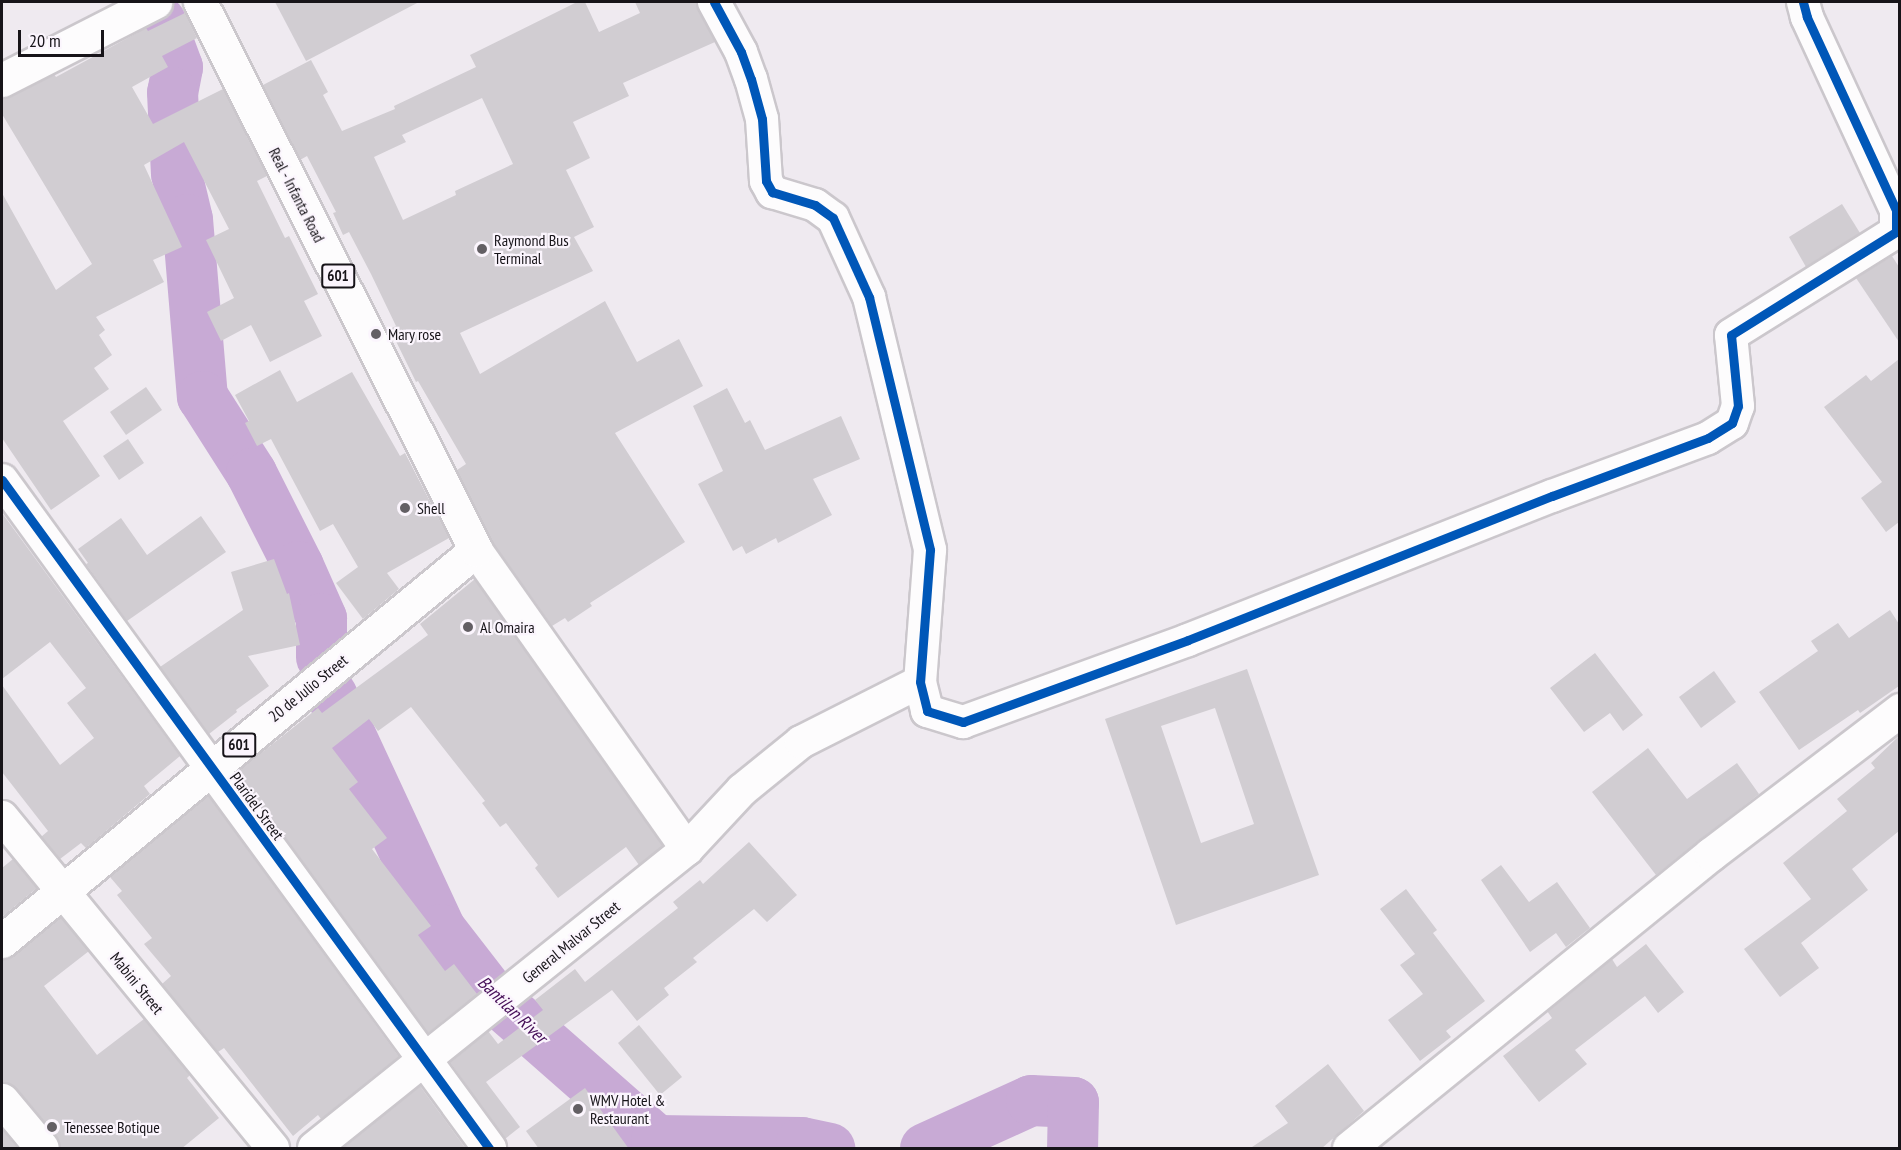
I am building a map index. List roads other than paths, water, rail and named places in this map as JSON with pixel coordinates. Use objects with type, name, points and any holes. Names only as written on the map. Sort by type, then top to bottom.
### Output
[{"type":"street","points":[[2,80],[155,2]]},
{"type":"street","name":"Real - Infanta Road","points":[[200,2],[476,550]]},
{"type":"street","points":[[714,2],[741,52],[752,79],[762,119],[766,181],[772,192],[816,205],[833,218],[869,297],[930,550],[920,682],[927,711],[963,722],[1188,640],[1552,496],[1708,438],[1731,423],[1738,406],[1731,335],[1896,232],[1896,210],[1807,17],[1803,2]]},
{"type":"street","name":"Plaridel Street","points":[[2,480],[489,1149]]},
{"type":"street","points":[[476,550],[687,849]]},
{"type":"street","name":"20 de Julio Street","points":[[2,941],[476,550]]},
{"type":"street","name":"General Malvar Street","points":[[314,1149],[687,849],[742,790],[801,742],[920,682]]},
{"type":"street","points":[[1349,1149],[1711,854],[1899,710]]},
{"type":"street","name":"Mabini Street","points":[[2,818],[273,1149]]},
{"type":"street","points":[[2,1100],[42,1149]]},
{"type":"waterway","points":[[160,21],[177,67],[172,92],[176,173],[187,219],[202,396],[251,473],[298,566],[321,618],[321,657]]},
{"type":"waterway","name":"Bantilan River","points":[[331,694],[440,929],[492,996],[656,1140],[801,1142],[829,1148]]},
{"type":"waterway","name":"Bantilan River","points":[[925,1148],[1031,1100],[1073,1102],[1072,1148]]},
{"type":"place","name":"Raymond Bus Terminal","points":[[482,249]]},
{"type":"place","name":"Mary rose","points":[[376,334]]},
{"type":"place","name":"Shell","points":[[405,508]]},
{"type":"place","name":"Al Omaira","points":[[468,627]]},
{"type":"place","name":"WMV Hotel & Restaurant","points":[[578,1109]]},
{"type":"place","name":"Tenessee Botique","points":[[52,1127]]}]
